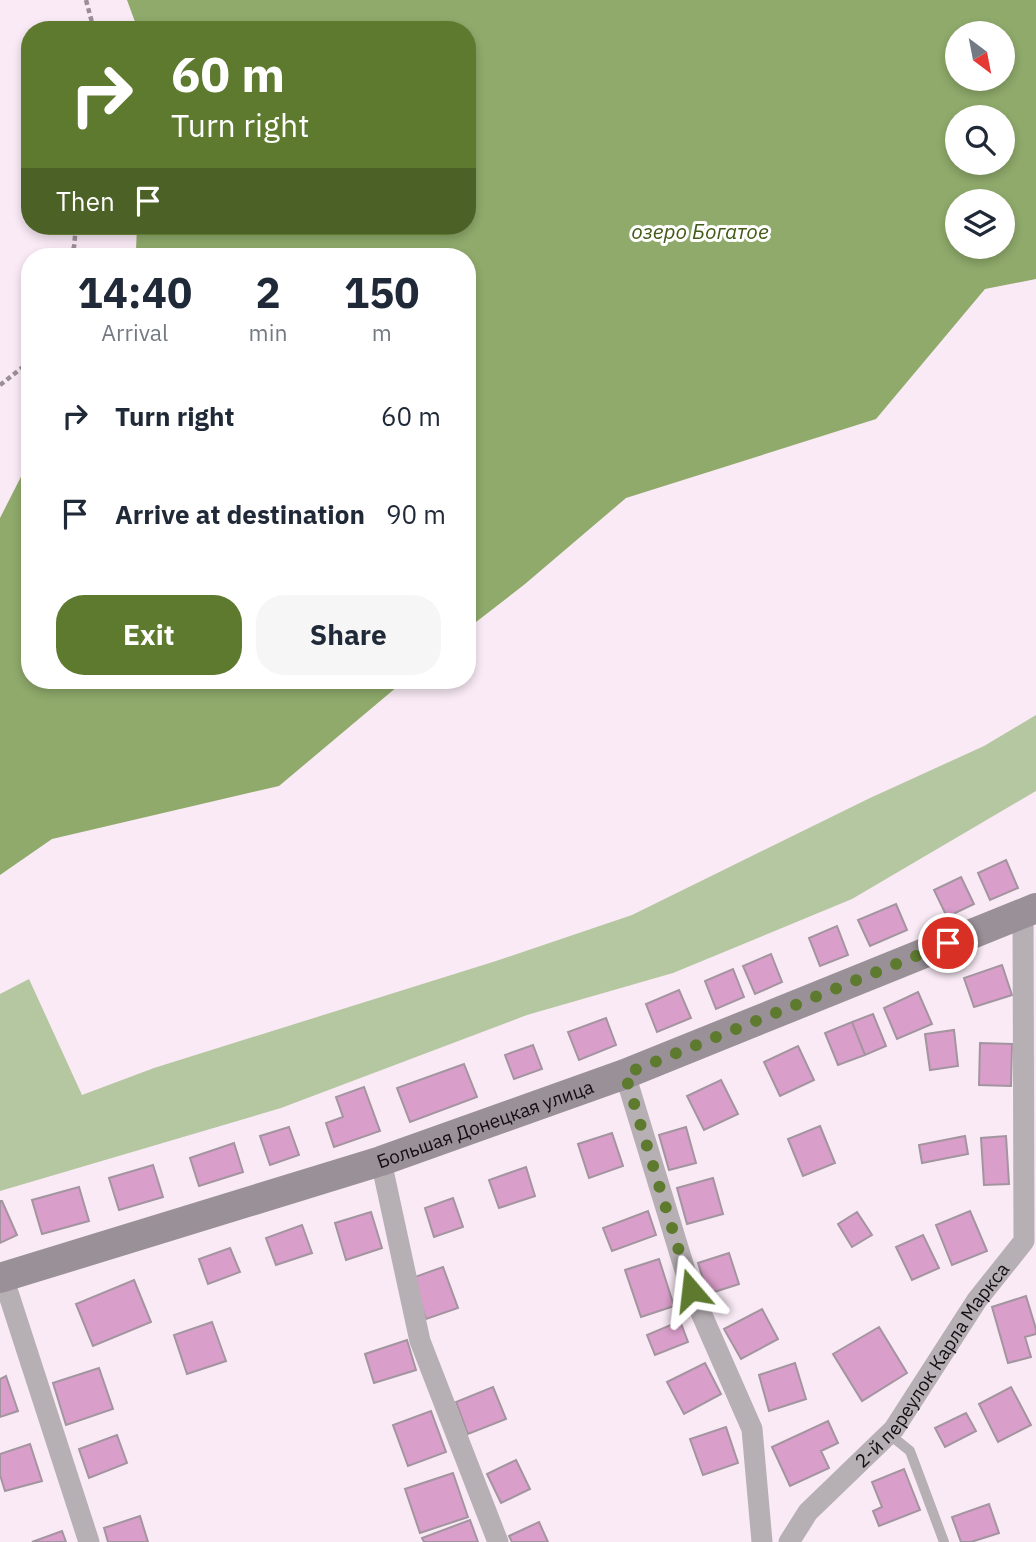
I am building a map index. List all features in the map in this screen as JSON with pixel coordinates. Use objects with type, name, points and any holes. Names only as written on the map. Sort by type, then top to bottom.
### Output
[{"type":"street","name":"Большая Донецкая улица","points":[[1,1277],[381,1161],[625,1074],[1030,910]]},
{"type":"street","name":"2-й переулок Карла Маркса","points":[[789,1542],[808,1512],[894,1429],[977,1300],[1030,1245],[1030,910]]},
{"type":"street","points":[[625,1074],[691,1290],[752,1429],[762,1542]]},
{"type":"street","points":[[381,1161],[420,1340],[498,1542]]},
{"type":"street","points":[[1,1277],[89,1542]]},
{"type":"lane","points":[[889,1434],[910,1451],[944,1542]]},
{"type":"path","points":[[86,0],[92,21]]},
{"type":"path","points":[[0,385],[21,368]]},
{"type":"shaded area","points":[[1036,715],[1036,791],[852,899],[673,973],[527,1015],[281,1108],[0,1191],[0,994],[29,979],[82,1095],[154,1068],[496,961],[632,915],[870,798],[984,746]]},
{"type":"water","name":"озеро Богатое","points":[[127,0],[1036,0],[1036,279],[985,289],[876,419],[626,498],[476,622],[476,248],[136,248],[137,235],[476,235],[476,21],[135,21]]},
{"type":"water","points":[[21,477],[21,689],[394,689],[279,786],[52,839],[0,875],[0,518]]},
{"type":"building","points":[[1006,860],[1018,888],[990,900],[978,873]]},
{"type":"building","points":[[961,877],[974,904],[947,917],[934,890]]},
{"type":"building","points":[[896,904],[907,930],[870,946],[858,920]]},
{"type":"building","points":[[837,926],[848,955],[820,966],[809,938]]},
{"type":"building","points":[[771,954],[782,982],[755,994],[743,966]]},
{"type":"building","points":[[1002,965],[1012,995],[974,1007],[964,978]]},
{"type":"building","points":[[733,969],[744,997],[716,1009],[705,981]]},
{"type":"building","points":[[679,990],[691,1018],[657,1032],[646,1004]]},
{"type":"building","points":[[918,992],[932,1024],[897,1039],[884,1008]]},
{"type":"building","points":[[873,1014],[886,1046],[865,1055],[852,1022]]},
{"type":"building","points":[[606,1018],[616,1045],[579,1060],[568,1032]]},
{"type":"building","points":[[852,1022],[865,1055],[838,1065],[825,1033]]},
{"type":"building","points":[[954,1030],[958,1066],[930,1070],[925,1034]]},
{"type":"building","points":[[980,1043],[1012,1044],[1011,1086],[979,1085]]},
{"type":"building","points":[[533,1045],[542,1069],[514,1079],[505,1055]]},
{"type":"building","points":[[798,1046],[814,1080],[780,1096],[764,1062]]},
{"type":"building","points":[[464,1064],[477,1097],[410,1122],[397,1088]]},
{"type":"building","points":[[721,1080],[738,1114],[704,1130],[687,1096]]},
{"type":"building","points":[[364,1087],[380,1131],[334,1147],[326,1123],[343,1117],[336,1097]]},
{"type":"building","points":[[820,1126],[835,1163],[803,1176],[788,1139]]},
{"type":"building","points":[[289,1127],[299,1155],[270,1165],[260,1136]]},
{"type":"building","points":[[686,1127],[696,1163],[669,1170],[659,1135]]},
{"type":"building","points":[[612,1133],[623,1166],[589,1178],[578,1144]]},
{"type":"building","points":[[965,1136],[968,1154],[922,1163],[919,1145]]},
{"type":"building","points":[[1006,1136],[1009,1184],[984,1185],[981,1138]]},
{"type":"building","points":[[234,1143],[243,1172],[199,1186],[190,1158]]},
{"type":"building","points":[[153,1165],[163,1197],[119,1210],[109,1178]]},
{"type":"building","points":[[526,1167],[535,1196],[499,1208],[489,1180]]},
{"type":"building","points":[[713,1178],[723,1214],[687,1224],[677,1188]]},
{"type":"building","points":[[79,1187],[89,1221],[42,1234],[32,1200]]},
{"type":"building","points":[[453,1198],[463,1227],[434,1237],[425,1208]]},
{"type":"building","points":[[0,1201],[17,1235],[0,1243]]},
{"type":"building","points":[[648,1211],[656,1235],[612,1251],[603,1228]]},
{"type":"building","points":[[970,1211],[987,1251],[952,1265],[936,1225]]},
{"type":"building","points":[[371,1212],[382,1248],[346,1260],[335,1223]]},
{"type":"building","points":[[857,1212],[872,1235],[852,1247],[838,1224]]},
{"type":"building","points":[[302,1225],[312,1253],[276,1265],[266,1238]]},
{"type":"building","points":[[923,1235],[939,1268],[912,1280],[896,1247]]},
{"type":"building","points":[[230,1248],[240,1272],[208,1284],[199,1259]]},
{"type":"building","points":[[729,1253],[739,1284],[708,1294],[698,1263]]},
{"type":"building","points":[[659,1259],[674,1306],[641,1317],[625,1270]]},
{"type":"building","points":[[443,1267],[458,1308],[426,1319],[412,1278]]},
{"type":"building","points":[[134,1280],[151,1322],[93,1346],[76,1304]]},
{"type":"building","points":[[1026,1296],[1036,1329],[1036,1334],[1025,1337],[1031,1357],[1008,1363],[992,1307]]},
{"type":"building","points":[[762,1309],[778,1339],[741,1359],[724,1329]]},
{"type":"building","points":[[680,1321],[688,1342],[655,1355],[647,1335]]},
{"type":"building","points":[[212,1322],[226,1361],[187,1374],[174,1335]]},
{"type":"building","points":[[879,1327],[907,1373],[862,1401],[833,1354]]},
{"type":"building","points":[[407,1340],[416,1370],[374,1383],[365,1354]]},
{"type":"building","points":[[705,1363],[721,1394],[684,1414],[667,1382]]},
{"type":"building","points":[[795,1363],[806,1399],[769,1411],[759,1375]]},
{"type":"building","points":[[99,1368],[113,1409],[66,1425],[53,1383]]},
{"type":"building","points":[[6,1376],[18,1411],[0,1417],[0,1379]]},
{"type":"building","points":[[493,1387],[506,1419],[468,1434],[456,1402]]},
{"type":"building","points":[[1011,1387],[1031,1425],[998,1442],[979,1404]]},
{"type":"building","points":[[431,1411],[446,1452],[408,1466],[393,1425]]},
{"type":"building","points":[[966,1413],[976,1431],[945,1447],[935,1428]]},
{"type":"building","points":[[828,1421],[838,1443],[821,1451],[829,1468],[790,1486],[772,1447]]},
{"type":"building","points":[[726,1427],[738,1463],[703,1475],[690,1439]]},
{"type":"building","points":[[117,1435],[127,1463],[89,1478],[79,1449]]},
{"type":"building","points":[[30,1444],[42,1481],[5,1491],[0,1475],[0,1454]]},
{"type":"building","points":[[516,1460],[530,1489],[501,1503],[487,1474]]},
{"type":"building","points":[[904,1469],[920,1510],[879,1526],[873,1511],[882,1507],[872,1482]]},
{"type":"building","points":[[453,1473],[468,1517],[420,1533],[405,1489]]},
{"type":"building","points":[[989,1504],[999,1533],[971,1542],[961,1542],[952,1517]]},
{"type":"building","points":[[140,1516],[148,1542],[108,1542],[104,1528]]},
{"type":"building","points":[[470,1520],[478,1542],[424,1542],[422,1538]]},
{"type":"building","points":[[539,1522],[548,1542],[512,1542],[509,1536]]},
{"type":"building","points":[[62,1531],[66,1542],[32,1542]]},
{"type":"route","points":[[691,1290],[625,1074],[948,943]]}]
